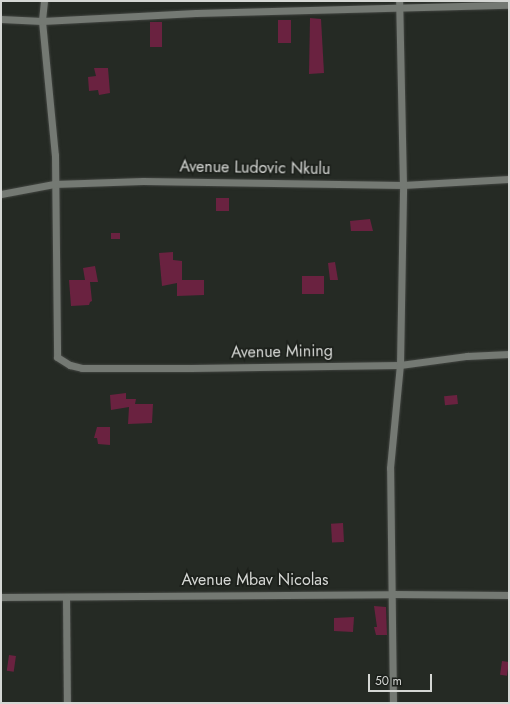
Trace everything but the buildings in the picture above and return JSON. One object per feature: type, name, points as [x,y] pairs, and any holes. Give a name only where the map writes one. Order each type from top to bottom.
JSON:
[{"type":"street","points":[[44,1],[42,21],[55,155],[54,184]]},
{"type":"street","points":[[393,703],[390,468],[400,365],[403,185],[399,4]]},
{"type":"street","points":[[1,19],[42,21],[399,4],[509,5]]},
{"type":"street","name":"Avenue Ludovic Nkulu","points":[[1,194],[54,184],[143,181],[237,181],[403,185],[509,179]]},
{"type":"street","name":"Avenue Mining","points":[[54,184],[57,357],[70,365],[82,368],[400,365],[467,356],[509,354]]},
{"type":"street","name":"Avenue Mbav Nicolas","points":[[1,596],[66,597],[392,594],[509,595]]},
{"type":"street","points":[[66,597],[67,703]]}]
